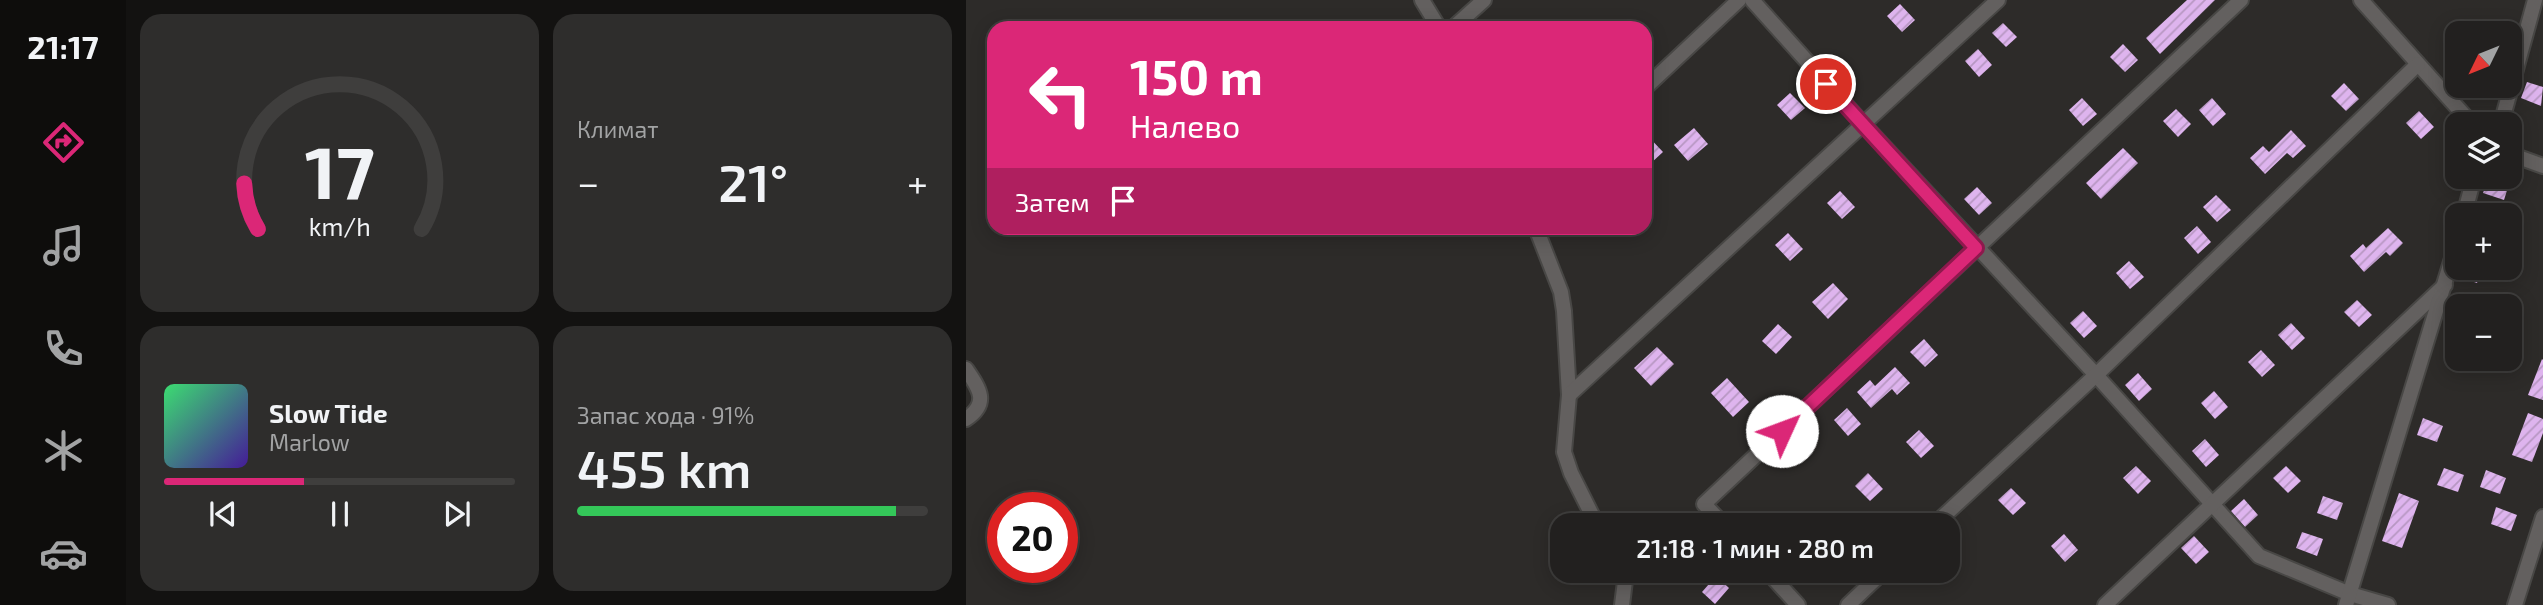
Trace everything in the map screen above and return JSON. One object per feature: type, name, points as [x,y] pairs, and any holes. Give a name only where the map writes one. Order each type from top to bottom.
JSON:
[{"type":"street","points":[[1422,0],[1435,21]]},
{"type":"street","points":[[1461,21],[1484,0]]},
{"type":"street","points":[[1652,81],[1739,0]]},
{"type":"street","points":[[1752,0],[2259,556],[2348,599],[2388,605]]},
{"type":"street","points":[[1569,394],[1998,0]]},
{"type":"street","points":[[1713,513],[1704,504],[2241,0]]},
{"type":"street","points":[[2361,0],[2461,112]]},
{"type":"street","points":[[2504,112],[2535,0]]},
{"type":"street","points":[[1947,513],[2096,375],[2418,64]]},
{"type":"street","points":[[2522,158],[2543,166]]},
{"type":"street","points":[[1539,235],[1561,292],[1569,394],[1564,452],[1591,513]]},
{"type":"street","points":[[2348,599],[2446,280]]},
{"type":"street","points":[[2105,605],[2445,285]]},
{"type":"street","points":[[966,369],[979,388],[981,398],[978,409],[966,419]]},
{"type":"street","points":[[2515,605],[2543,517]]},
{"type":"street","points":[[1622,605],[1625,583]]},
{"type":"street","points":[[1778,583],[1798,605]]},
{"type":"street","points":[[1848,605],[1871,583]]},
{"type":"building","points":[[2187,0],[2215,0],[2160,54],[2146,38]]},
{"type":"building","points":[[1900,4],[1915,20],[1902,32],[1887,16]]},
{"type":"building","points":[[2003,23],[2017,37],[2006,47],[1992,33]]},
{"type":"building","points":[[2123,44],[2138,60],[2125,72],[2110,57]]},
{"type":"building","points":[[1978,49],[1992,65],[1979,77],[1965,61]]},
{"type":"building","points":[[2527,82],[2543,87],[2541,106],[2521,98]]},
{"type":"building","points":[[2344,83],[2359,99],[2346,111],[2331,96]]},
{"type":"building","points":[[1790,93],[1805,108],[1791,120],[1777,105]]},
{"type":"building","points":[[2082,98],[2097,114],[2083,126],[2069,110]]},
{"type":"building","points":[[2212,98],[2226,114],[2213,126],[2199,110]]},
{"type":"building","points":[[2176,109],[2191,124],[2178,137],[2163,121]]},
{"type":"building","points":[[2419,111],[2434,127],[2421,139],[2406,123]]},
{"type":"building","points":[[1694,128],[1708,144],[1688,161],[1674,145]]},
{"type":"building","points":[[2291,130],[2306,146],[2293,158],[2287,153],[2265,174],[2250,158],[2263,146],[2269,152]]},
{"type":"building","points":[[1652,140],[1663,152],[1652,162]]},
{"type":"building","points":[[2123,148],[2138,163],[2101,199],[2086,183]]},
{"type":"building","points":[[1977,187],[1992,203],[1979,215],[1964,199]]},
{"type":"building","points":[[2484,189],[2507,189],[2504,200],[2483,193]]},
{"type":"building","points":[[1840,191],[1855,207],[1842,219],[1827,203]]},
{"type":"building","points":[[2216,195],[2231,210],[2217,222],[2203,207]]},
{"type":"building","points":[[2197,226],[2211,242],[2198,254],[2184,238]]},
{"type":"building","points":[[2388,228],[2403,243],[2390,256],[2386,252],[2364,272],[2350,256],[2363,244],[2366,248]]},
{"type":"building","points":[[1788,233],[1803,249],[1790,261],[1775,245]]},
{"type":"building","points":[[2129,261],[2144,277],[2130,289],[2116,273]]},
{"type":"building","points":[[1833,283],[1848,299],[1828,319],[1812,302]]},
{"type":"building","points":[[2357,300],[2372,315],[2359,327],[2344,312]]},
{"type":"building","points":[[2083,311],[2097,326],[2084,338],[2070,323]]},
{"type":"building","points":[[2291,323],[2305,338],[2292,350],[2278,335]]},
{"type":"building","points":[[1778,324],[1792,337],[1776,354],[1762,341]]},
{"type":"building","points":[[1924,339],[1938,355],[1925,367],[1910,352]]},
{"type":"building","points":[[1657,347],[1674,364],[1651,386],[1634,368]]},
{"type":"building","points":[[2261,350],[2275,365],[2262,377],[2248,362]]},
{"type":"building","points":[[2543,360],[2543,400],[2528,395]]},
{"type":"building","points":[[1895,367],[1910,383],[1897,395],[1892,389],[1871,408],[1857,392],[1870,380],[1875,386]]},
{"type":"building","points":[[2138,373],[2152,389],[2139,401],[2125,385]]},
{"type":"building","points":[[1727,378],[1749,402],[1733,417],[1711,393]]},
{"type":"building","points":[[2214,391],[2228,407],[2215,419],[2201,403]]},
{"type":"building","points":[[1847,408],[1861,424],[1848,436],[1834,420]]},
{"type":"building","points":[[2528,413],[2543,419],[2543,433],[2532,462],[2512,455]]},
{"type":"building","points":[[2423,418],[2443,426],[2437,442],[2417,435]]},
{"type":"building","points":[[1919,430],[1934,446],[1921,458],[1906,442]]},
{"type":"building","points":[[2205,439],[2219,455],[2206,467],[2192,451]]},
{"type":"building","points":[[2136,466],[2151,481],[2138,494],[2123,478]]},
{"type":"building","points":[[2286,466],[2301,481],[2288,493],[2273,478]]},
{"type":"building","points":[[2444,468],[2464,475],[2458,492],[2437,485]]},
{"type":"building","points":[[2486,470],[2506,478],[2500,494],[2480,487]]},
{"type":"building","points":[[1868,473],[1883,489],[1870,501],[1855,486]]},
{"type":"building","points":[[2011,488],[2026,503],[2013,515],[1998,500]]},
{"type":"building","points":[[2399,493],[2419,501],[2402,548],[2382,541]]},
{"type":"building","points":[[2323,496],[2343,503],[2337,520],[2317,513]]},
{"type":"building","points":[[2244,499],[2258,515],[2245,527],[2231,511]]},
{"type":"building","points":[[2496,507],[2517,515],[2511,531],[2491,524]]},
{"type":"building","points":[[2302,532],[2323,539],[2317,556],[2296,548]]},
{"type":"building","points":[[2064,534],[2078,550],[2065,562],[2051,546]]},
{"type":"building","points":[[2194,536],[2209,552],[2196,564],[2181,548]]},
{"type":"building","points":[[1710,583],[1724,583],[1729,588],[1715,604],[1702,592]]},
{"type":"route","points":[[1782,431],[1976,248],[1826,84]]}]
